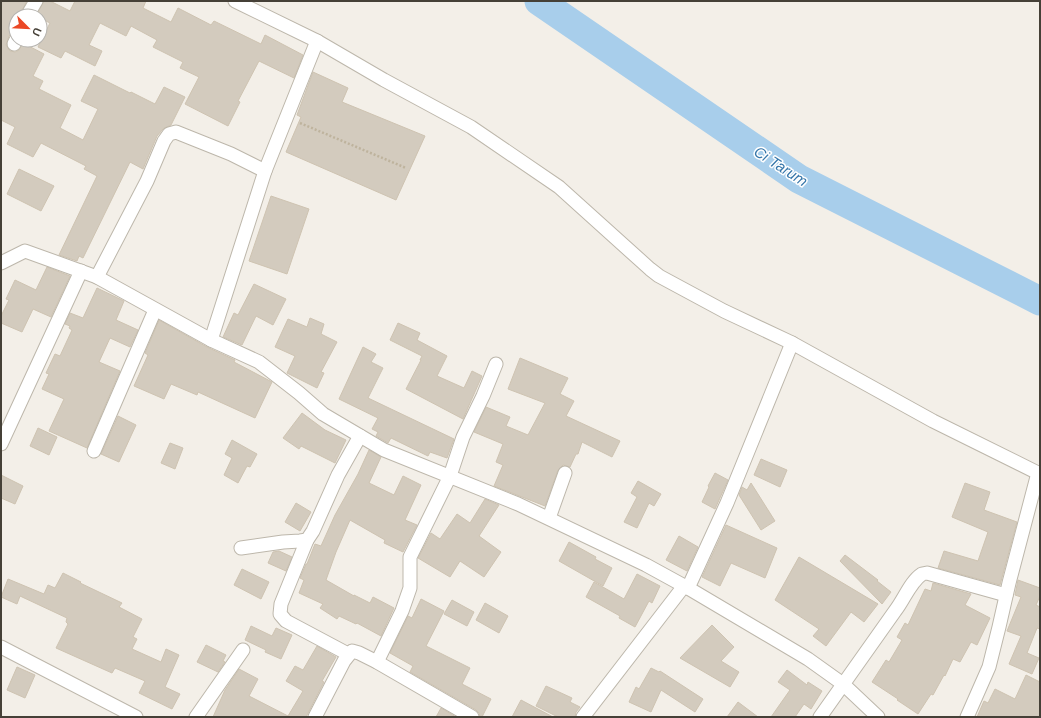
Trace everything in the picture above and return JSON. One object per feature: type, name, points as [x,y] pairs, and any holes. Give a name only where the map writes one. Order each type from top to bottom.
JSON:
[{"type":"street","points":[[235,1],[317,41],[384,80],[471,127],[559,187],[659,276],[724,311],[792,343],[933,421],[1039,474],[988,667],[967,717]]},
{"type":"street","points":[[211,340],[265,171],[317,41]]},
{"type":"street","points":[[97,277],[148,181],[164,141],[169,134],[176,132],[231,154],[265,171]]},
{"type":"street","points":[[1,263],[25,250],[97,277],[154,310],[211,340],[259,362],[323,414],[384,450],[549,518],[686,587],[808,659],[843,684],[878,717]]},
{"type":"street","points":[[1,444],[81,271]]},
{"type":"street","points":[[94,451],[154,310]]},
{"type":"street","points":[[582,717],[686,587],[727,503],[792,343]]},
{"type":"street","points":[[377,662],[402,611],[410,588],[410,557],[450,476],[463,437],[483,396],[496,364]]},
{"type":"street","points":[[348,654],[286,621],[280,614],[281,604],[307,540],[313,531],[338,475],[360,436]]},
{"type":"street","points":[[549,518],[566,473]]},
{"type":"street","points":[[241,548],[255,545],[307,540]]},
{"type":"street","points":[[820,717],[902,602],[914,582],[922,574],[927,573],[1006,595]]},
{"type":"street","points":[[1,647],[136,717]]},
{"type":"street","points":[[196,717],[243,650]]},
{"type":"street","points":[[315,717],[348,654],[352,651],[377,662],[472,717]]},
{"type":"path","points":[[286,118],[406,168]]},
{"type":"building","points":[[1,1],[27,1],[23,8],[8,8],[8,39],[6,45],[10,51],[15,52],[20,48],[33,48],[44,54],[33,76],[43,81],[39,89],[71,105],[60,128],[83,140],[98,109],[81,101],[94,75],[155,104],[164,87],[185,97],[171,125],[163,129],[157,136],[143,169],[130,162],[83,258],[79,256],[77,261],[59,255],[97,176],[84,169],[86,166],[41,143],[33,157],[7,144],[15,127],[1,120]]},
{"type":"building","points":[[44,1],[50,1],[70,11],[75,1],[146,1],[143,8],[171,22],[178,8],[211,25],[214,21],[261,44],[265,35],[303,55],[294,78],[259,61],[238,101],[240,102],[228,126],[185,104],[199,77],[180,68],[183,62],[153,47],[157,40],[131,26],[126,36],[100,23],[89,45],[102,51],[95,66],[65,51],[61,58],[40,48],[48,48],[48,27],[50,23],[48,22],[48,8],[40,8]]},
{"type":"building","points":[[313,72],[348,88],[342,102],[425,136],[396,200],[286,152],[301,117],[297,115]]},
{"type":"building","points":[[19,169],[54,186],[41,211],[7,194]]},
{"type":"building","points":[[271,196],[309,209],[287,274],[249,261]]},
{"type":"building","points":[[47,267],[70,276],[51,317],[33,309],[22,332],[1,323],[1,316],[9,300],[6,299],[15,280],[36,290]]},
{"type":"building","points":[[254,284],[286,299],[273,325],[256,316],[242,345],[223,337],[234,313],[238,315]]},
{"type":"building","points":[[97,288],[124,301],[116,320],[138,330],[130,347],[110,338],[99,362],[120,371],[87,448],[49,431],[64,399],[42,389],[49,374],[46,373],[55,354],[60,356],[72,330],[69,328],[70,326],[65,324],[70,313],[83,318]]},
{"type":"building","points":[[310,318],[324,324],[321,334],[337,342],[321,372],[324,373],[317,388],[287,373],[295,356],[275,347],[288,319],[307,327]]},
{"type":"building","points":[[159,320],[207,347],[235,360],[234,362],[272,382],[255,418],[198,392],[197,395],[171,384],[164,399],[134,386],[148,355],[145,353]]},
{"type":"building","points":[[398,323],[420,333],[417,340],[447,356],[437,376],[464,388],[472,371],[482,376],[463,419],[406,389],[422,356],[390,340]]},
{"type":"building","points":[[363,347],[376,354],[371,362],[383,368],[368,398],[454,439],[447,458],[430,452],[428,456],[391,438],[388,443],[376,436],[378,432],[372,429],[378,418],[339,399]]},
{"type":"building","points":[[520,358],[568,378],[560,394],[574,401],[566,416],[620,441],[612,457],[582,442],[578,454],[576,454],[570,467],[563,465],[558,470],[545,506],[494,486],[503,465],[496,462],[503,444],[474,432],[486,407],[510,417],[506,426],[528,435],[545,403],[508,389]]},
{"type":"building","points":[[302,413],[325,430],[346,440],[335,463],[301,446],[299,449],[283,438]]},
{"type":"building","points":[[118,416],[136,425],[119,462],[101,454]]},
{"type":"building","points":[[38,428],[57,437],[49,455],[30,446]]},
{"type":"building","points":[[232,440],[257,454],[250,467],[247,466],[238,483],[224,475],[232,458],[225,454]]},
{"type":"building","points":[[170,443],[183,448],[175,469],[161,463]]},
{"type":"building","points":[[369,450],[381,457],[369,483],[394,495],[403,476],[421,485],[405,520],[417,525],[403,552],[384,543],[385,540],[350,520],[326,580],[354,596],[370,603],[373,597],[394,608],[381,636],[357,623],[356,624],[339,616],[337,619],[320,608],[323,604],[299,593],[304,580],[300,578],[315,544],[321,546],[335,515],[358,474]]},
{"type":"building","points":[[761,459],[787,470],[780,487],[754,475]]},
{"type":"building","points":[[715,473],[728,480],[715,509],[702,502]]},
{"type":"building","points":[[1,475],[23,486],[15,504],[1,498]]},
{"type":"building","points":[[638,481],[661,494],[654,506],[649,503],[637,528],[624,522],[637,497],[631,493]]},
{"type":"building","points":[[751,483],[775,521],[761,530],[739,495],[742,487],[747,490]]},
{"type":"building","points":[[965,483],[990,492],[984,510],[1017,522],[1000,585],[938,568],[944,551],[978,561],[988,532],[952,517]]},
{"type":"building","points":[[485,499],[499,505],[479,536],[501,552],[484,577],[460,561],[450,577],[418,558],[431,533],[440,539],[457,514],[470,523]]},
{"type":"building","points":[[296,503],[311,512],[300,531],[285,522]]},
{"type":"building","points":[[726,525],[777,548],[765,578],[731,563],[720,586],[702,577]]},
{"type":"building","points":[[679,536],[698,547],[687,571],[666,560]]},
{"type":"building","points":[[569,542],[612,568],[603,586],[559,561]]},
{"type":"building","points":[[279,551],[292,557],[286,571],[268,563],[273,552]]},
{"type":"building","points":[[845,555],[878,580],[877,581],[891,592],[882,604],[840,561]]},
{"type":"building","points":[[799,557],[878,604],[864,622],[851,612],[826,646],[813,636],[819,629],[775,600]]},
{"type":"building","points":[[242,569],[269,582],[261,599],[234,585]]},
{"type":"building","points":[[63,573],[81,582],[80,583],[122,603],[119,607],[142,619],[133,637],[137,639],[132,649],[161,662],[166,649],[179,655],[165,687],[180,694],[172,709],[139,693],[145,681],[115,668],[112,673],[56,648],[68,624],[66,622],[67,618],[20,596],[17,604],[1,597],[8,579],[44,594],[48,585],[55,588]]},
{"type":"building","points":[[637,574],[660,586],[652,603],[649,601],[635,627],[619,618],[620,616],[586,597],[594,582],[624,599]]},
{"type":"building","points":[[1018,580],[1040,588],[1040,596],[1036,605],[1040,607],[1040,629],[1037,628],[1027,653],[1039,658],[1032,674],[1009,664],[1021,636],[1007,631],[1021,597],[1015,595]]},
{"type":"building","points":[[933,583],[971,594],[965,605],[990,618],[977,645],[971,642],[960,662],[953,659],[945,676],[944,675],[933,695],[931,694],[918,714],[872,682],[886,660],[889,662],[902,640],[897,637],[905,623],[908,625],[925,589],[931,591]]},
{"type":"building","points":[[421,599],[444,611],[426,646],[470,668],[462,684],[491,699],[482,717],[480,717],[476,710],[410,672],[413,666],[390,653],[408,616],[412,618]]},
{"type":"building","points":[[452,600],[474,612],[467,626],[444,614]]},
{"type":"building","points":[[485,603],[508,616],[499,633],[476,620]]},
{"type":"building","points":[[712,625],[734,647],[721,661],[739,672],[730,687],[680,658]]},
{"type":"building","points":[[251,626],[272,636],[276,628],[292,635],[281,659],[265,652],[266,650],[245,640]]},
{"type":"building","points":[[206,645],[226,655],[223,661],[225,662],[218,672],[197,662]]},
{"type":"building","points":[[317,646],[336,657],[322,681],[324,682],[306,717],[213,717],[225,690],[239,669],[258,679],[249,696],[288,716],[303,691],[286,681],[295,666],[303,670]]},
{"type":"building","points":[[17,667],[35,675],[25,698],[7,690]]},
{"type":"building","points":[[651,668],[659,672],[660,671],[703,699],[695,712],[661,690],[651,712],[629,702],[636,687],[639,689]]},
{"type":"building","points":[[787,670],[807,685],[808,682],[822,691],[811,709],[804,704],[795,717],[771,717],[790,690],[778,682]]},
{"type":"building","points":[[1026,675],[1040,682],[1040,717],[977,717],[984,701],[988,703],[995,689],[1015,699]]},
{"type":"building","points":[[546,686],[572,698],[570,702],[580,707],[576,712],[575,717],[558,717],[536,706]]},
{"type":"building","points":[[521,700],[553,717],[512,717]]},
{"type":"building","points":[[738,702],[758,717],[727,717]]},
{"type":"building","points":[[441,708],[456,717],[436,717]]},
{"type":"waterway","name":"Ci Tarum","points":[[539,1],[799,179],[1040,301]]}]
